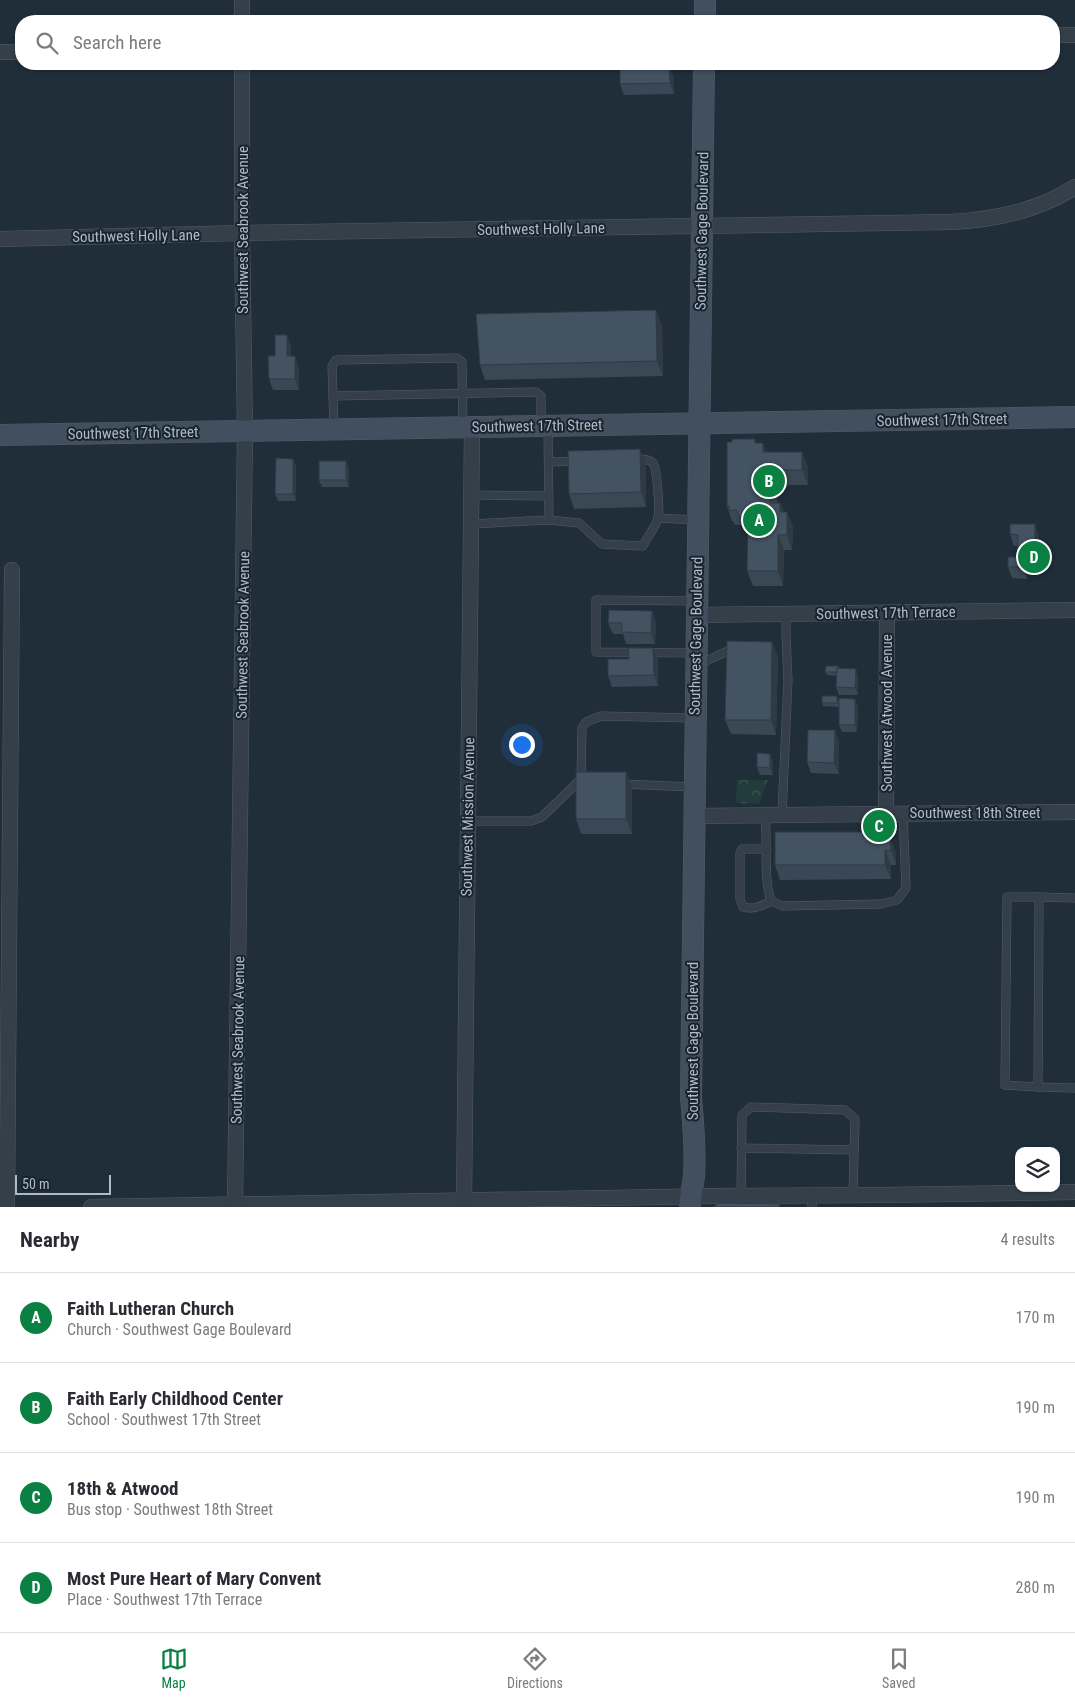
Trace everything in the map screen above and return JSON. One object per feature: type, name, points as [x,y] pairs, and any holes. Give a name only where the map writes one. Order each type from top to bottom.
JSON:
[{"type":"main road","points":[[705,0],[705,15]]},
{"type":"main road","name":"Southwest Gage Boulevard","points":[[690,1202],[694,1176],[694,1129],[691,1097],[704,70]]},
{"type":"main road","name":"Southwest 17th Street","points":[[0,435],[1075,417]]},
{"type":"street","points":[[242,0],[242,15]]},
{"type":"street","points":[[1060,35],[1075,35]]},
{"type":"street","points":[[0,52],[15,52]]},
{"type":"street","name":"Southwest Seabrook Avenue","points":[[235,1206],[245,431],[242,70]]},
{"type":"street","name":"Southwest Holly Lane","points":[[0,239],[242,233],[978,221],[1015,213],[1041,204],[1075,187]]},
{"type":"street","name":"Southwest Mission Avenue","points":[[464,1204],[471,524],[468,427]]},
{"type":"street","points":[[7,1207],[6,660],[12,570]]},
{"type":"street","name":"Southwest 17th Terrace","points":[[697,608],[786,614],[1075,610]]},
{"type":"street","name":"Southwest Atwood Avenue","points":[[886,813],[887,613]]},
{"type":"street","name":"Southwest 18th Street","points":[[695,816],[1075,812]]},
{"type":"street","points":[[91,1207],[690,1202],[741,1196],[812,1201],[848,1197],[882,1201],[1075,1192]]},
{"type":"lane","points":[[334,429],[332,366],[336,360],[448,358],[457,358],[462,362],[463,393],[468,427]]},
{"type":"lane","points":[[333,396],[539,393],[549,462],[550,520]]},
{"type":"lane","points":[[471,524],[550,520],[579,523],[602,544],[643,546],[658,518],[657,477],[654,464],[647,459],[622,459]]},
{"type":"lane","points":[[549,462],[585,460]]},
{"type":"lane","points":[[471,494],[549,496]]},
{"type":"lane","points":[[658,518],[698,520]]},
{"type":"lane","points":[[697,608],[596,600],[596,652],[696,660],[721,655],[735,648],[744,648]]},
{"type":"lane","points":[[782,814],[788,680],[782,649],[786,614]]},
{"type":"lane","points":[[468,821],[531,821],[542,817],[580,780],[582,728],[586,722],[601,716],[696,718]]},
{"type":"lane","points":[[580,780],[590,783]]},
{"type":"lane","points":[[617,784],[695,787]]},
{"type":"lane","points":[[765,815],[768,892],[771,901],[782,906],[880,904],[897,900],[906,888],[904,813]]},
{"type":"lane","points":[[767,848],[742,849],[740,853],[740,899],[743,907],[748,908],[760,907],[771,901]]},
{"type":"lane","points":[[1075,898],[1006,897],[1005,1085],[1075,1088]]},
{"type":"lane","points":[[1038,1087],[1039,897]]},
{"type":"lane","points":[[741,1196],[742,1115],[751,1107],[845,1110],[855,1119],[854,1150],[848,1197]]},
{"type":"lane","points":[[741,1148],[854,1150]]},
{"type":"green space","points":[[737,780],[768,780],[759,804],[736,803]]},
{"type":"building","points":[[620,70],[669,70],[670,83],[620,84]]},
{"type":"building","points":[[656,310],[657,361],[480,365],[476,314]]},
{"type":"building","points":[[275,335],[287,335],[287,356],[295,356],[295,379],[269,379],[268,356],[275,356]]},
{"type":"building","points":[[732,439],[755,439],[755,443],[763,443],[763,452],[802,452],[802,470],[773,470],[773,479],[768,479],[768,493],[773,491],[777,498],[770,501],[771,503],[780,503],[780,512],[787,512],[787,535],[778,535],[778,571],[747,571],[748,521],[745,517],[741,519],[736,510],[729,510],[729,506],[727,506],[727,442],[732,442]]},
{"type":"building","points":[[640,449],[641,492],[569,494],[568,451]]},
{"type":"building","points":[[276,458],[293,459],[293,494],[275,494]]},
{"type":"building","points":[[319,461],[346,461],[346,480],[319,480]]},
{"type":"building","points":[[1010,524],[1035,524],[1035,540],[1042,540],[1042,552],[1023,552],[1023,567],[1008,567],[1008,557],[1017,557],[1018,535],[1010,534]]},
{"type":"building","points":[[609,610],[652,611],[651,633],[622,632],[622,623],[608,623]]},
{"type":"building","points":[[727,641],[772,642],[771,720],[725,720]]},
{"type":"building","points":[[628,648],[653,648],[654,675],[608,676],[608,659],[629,659]]},
{"type":"building","points":[[826,666],[838,666],[837,672],[825,672]]},
{"type":"building","points":[[837,668],[856,669],[855,688],[836,687]]},
{"type":"building","points":[[822,696],[837,696],[837,703],[822,703]]},
{"type":"building","points":[[839,698],[855,699],[855,725],[839,725]]},
{"type":"building","points":[[808,730],[835,730],[834,763],[807,762]]},
{"type":"building","points":[[757,753],[770,754],[770,768],[757,767]]},
{"type":"building","points":[[576,772],[626,772],[626,819],[576,819]]},
{"type":"building","points":[[775,832],[885,832],[885,838],[890,838],[891,850],[885,850],[885,865],[775,865]]},
{"type":"building","points":[[718,1203],[780,1204],[779,1207],[714,1207]]},
{"type":"place","name":"Faith Early Childhood Center","points":[[769,481]]},
{"type":"place","name":"Faith Lutheran Church","points":[[759,520]]},
{"type":"place","name":"Most Pure Heart of Mary Convent","points":[[1034,557]]},
{"type":"place","name":"18th & Atwood","points":[[879,826]]}]
